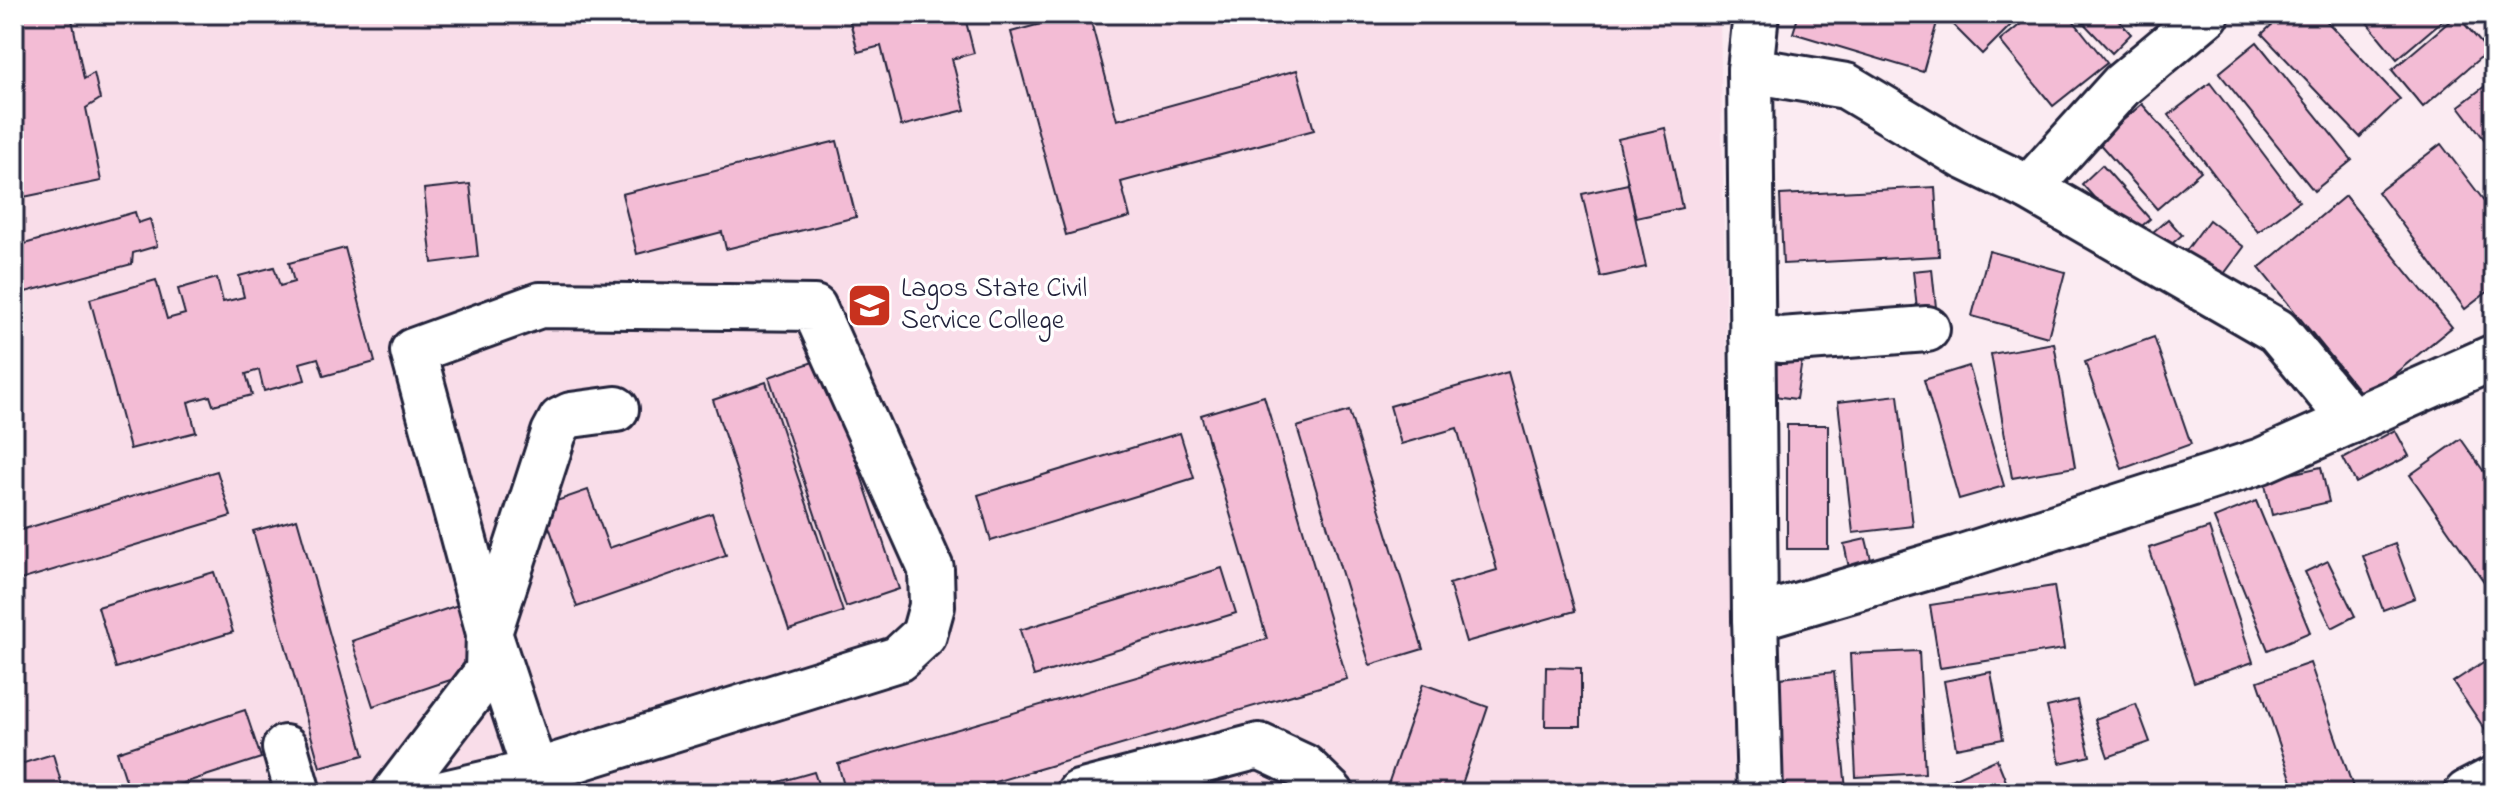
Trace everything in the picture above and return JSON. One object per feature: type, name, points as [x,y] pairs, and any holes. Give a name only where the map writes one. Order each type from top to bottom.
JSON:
[{"type":"street","points":[[1756,14],[1750,70],[1755,618],[1760,793]]},
{"type":"street","points":[[2029,188],[2122,85],[2207,14]]},
{"type":"street","points":[[1750,70],[1846,86],[1965,157],[2029,188],[2277,331],[2352,421]]},
{"type":"street","points":[[445,793],[534,782],[898,659],[924,635],[932,606],[931,569],[814,308],[540,305],[413,351],[489,633],[534,782]]},
{"type":"street","points":[[1752,336],[1781,340],[1927,329]]},
{"type":"street","points":[[1755,618],[1959,558],[2246,466],[2494,357]]},
{"type":"street","points":[[395,793],[488,671],[489,633],[554,433],[561,420],[571,415],[616,409]]},
{"type":"street","points":[[1079,793],[1259,746],[1304,767],[1331,793]]},
{"type":"street","points":[[285,748],[298,793]]},
{"type":"street","points":[[2467,793],[2494,779]]},
{"type":"shaded area","name":"Lagos State Civil Service College","points":[[14,14],[1720,14],[1734,793],[14,793]]},
{"type":"building","points":[[14,14],[71,14],[84,79],[94,73],[100,99],[86,108],[101,181],[14,199]]},
{"type":"building","points":[[848,14],[964,14],[974,53],[952,59],[965,110],[901,126],[881,46],[858,52]]},
{"type":"building","points":[[1077,14],[1089,14],[1117,120],[1297,70],[1314,130],[1121,182],[1130,217],[1066,235],[1011,32]]},
{"type":"building","points":[[1799,14],[1920,14],[1938,19],[1923,72],[1793,33]]},
{"type":"building","points":[[1942,14],[2022,14],[1982,54]]},
{"type":"building","points":[[2033,14],[2068,14],[2107,63],[2053,106],[2000,41]]},
{"type":"building","points":[[2075,14],[2113,14],[2131,34],[2112,53]]},
{"type":"building","points":[[2129,14],[2150,14],[2137,24]]},
{"type":"building","points":[[2283,14],[2320,14],[2400,99],[2360,137],[2262,34]]},
{"type":"building","points":[[2360,14],[2450,14],[2397,59]]},
{"type":"building","points":[[2457,15],[2488,51],[2423,107],[2392,70]]},
{"type":"building","points":[[2257,42],[2352,160],[2314,191],[2219,73]]},
{"type":"building","points":[[2494,79],[2494,152],[2459,106]]},
{"type":"building","points":[[2210,83],[2299,201],[2258,232],[2169,115]]},
{"type":"building","points":[[2142,104],[2201,171],[2157,209],[2098,142]]},
{"type":"building","points":[[1665,128],[1682,208],[1636,218],[1618,139]]},
{"type":"building","points":[[837,141],[856,217],[726,249],[722,232],[637,254],[622,194]]},
{"type":"building","points":[[2441,144],[2494,214],[2494,287],[2465,309],[2378,192]]},
{"type":"building","points":[[2102,165],[2150,219],[2129,237],[2082,184]]},
{"type":"building","points":[[470,184],[478,257],[432,263],[424,189]]},
{"type":"building","points":[[1628,184],[1646,267],[1601,277],[1582,194]]},
{"type":"building","points":[[1935,187],[1939,256],[1783,264],[1780,195]]},
{"type":"building","points":[[2345,196],[2452,327],[2365,398],[2259,268]]},
{"type":"building","points":[[135,212],[138,223],[150,219],[157,246],[133,253],[132,264],[14,295],[14,247]]},
{"type":"building","points":[[2168,219],[2182,235],[2167,248],[2153,232]]},
{"type":"building","points":[[2209,220],[2244,247],[2218,282],[2183,255]]},
{"type":"building","points":[[345,248],[375,362],[324,376],[318,358],[300,363],[305,380],[264,391],[259,370],[246,374],[252,395],[213,405],[210,396],[188,402],[196,432],[130,449],[90,299],[156,280],[167,319],[185,314],[178,289],[217,278],[223,302],[244,297],[239,276],[274,267],[280,286],[294,282],[289,263]]},
{"type":"building","points":[[1989,251],[2065,272],[2048,337],[1972,316]]},
{"type":"building","points":[[1932,269],[1937,317],[1918,319],[1913,271]]},
{"type":"building","points":[[2154,337],[2191,444],[2122,469],[2085,362]]},
{"type":"building","points":[[2054,343],[2075,467],[2012,478],[1991,354]]},
{"type":"building","points":[[1774,355],[1802,360],[1796,399],[1768,395]]},
{"type":"building","points":[[822,359],[899,589],[846,607],[769,377]]},
{"type":"building","points":[[1969,366],[2004,486],[1959,499],[1924,380]]},
{"type":"building","points":[[1508,372],[1575,611],[1466,642],[1449,584],[1497,570],[1457,428],[1401,444],[1390,406]]},
{"type":"building","points":[[766,382],[843,612],[789,630],[713,400]]},
{"type":"building","points":[[1898,395],[1913,526],[1853,533],[1838,402]]},
{"type":"building","points":[[1264,396],[1347,679],[957,793],[846,793],[838,764],[1267,639],[1201,415]]},
{"type":"building","points":[[1349,411],[1423,649],[1370,665],[1297,427]]},
{"type":"building","points":[[1787,425],[1828,425],[1828,549],[1787,549]]},
{"type":"building","points":[[2395,430],[2409,456],[2356,483],[2343,458]]},
{"type":"building","points":[[1180,433],[1194,478],[991,541],[978,495]]},
{"type":"building","points":[[2461,439],[2494,486],[2494,596],[2410,475]]},
{"type":"building","points":[[2321,467],[2329,502],[2272,515],[2264,480]]},
{"type":"building","points":[[217,471],[231,516],[14,582],[14,532]]},
{"type":"building","points":[[588,490],[609,548],[712,513],[726,555],[577,607],[542,506]]},
{"type":"building","points":[[2256,501],[2310,632],[2268,650],[2214,518]]},
{"type":"building","points":[[297,519],[364,755],[320,767],[253,531]]},
{"type":"building","points":[[2209,528],[2253,662],[2194,682],[2149,548]]},
{"type":"building","points":[[1866,539],[1874,572],[1851,577],[1844,544]]},
{"type":"building","points":[[2395,544],[2415,598],[2383,610],[2363,556]]},
{"type":"building","points":[[2328,561],[2355,616],[2332,628],[2305,572]]},
{"type":"building","points":[[1222,568],[1236,613],[1034,676],[1020,630]]},
{"type":"building","points":[[214,572],[233,632],[116,668],[98,607]]},
{"type":"building","points":[[2054,586],[2064,649],[1940,668],[1930,605]]},
{"type":"building","points":[[464,603],[486,668],[373,706],[352,641]]},
{"type":"building","points":[[1919,651],[1925,773],[1856,777],[1850,654]]},
{"type":"building","points":[[2494,655],[2494,743],[2453,682]]},
{"type":"building","points":[[2310,663],[2355,793],[2296,793],[2258,681]]},
{"type":"building","points":[[1546,667],[1581,668],[1581,726],[1545,726]]},
{"type":"building","points":[[1834,672],[1846,789],[1783,793],[1771,679]]},
{"type":"building","points":[[1991,672],[2003,739],[1956,748],[1944,681]]},
{"type":"building","points":[[1423,684],[1488,707],[1459,793],[1385,793]]},
{"type":"building","points":[[2077,700],[2090,756],[2060,763],[2047,707]]},
{"type":"building","points":[[2136,704],[2150,742],[2108,757],[2095,719]]},
{"type":"building","points":[[245,710],[261,758],[153,793],[130,793],[117,752]]},
{"type":"building","points":[[53,754],[64,793],[14,793],[14,766]]},
{"type":"building","points":[[1997,759],[2010,791],[2006,793],[1926,791]]},
{"type":"building","points":[[814,772],[821,793],[740,793]]},
{"type":"place","name":"Lagos State Civil Service College","points":[[870,305]]}]
